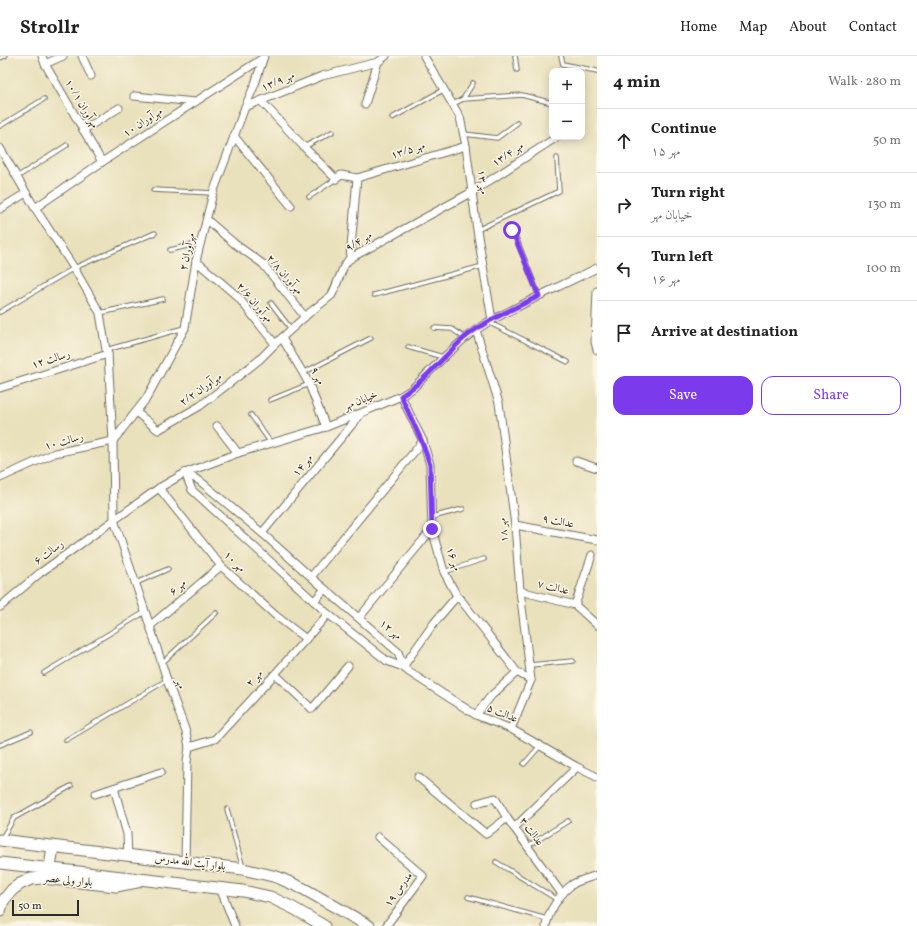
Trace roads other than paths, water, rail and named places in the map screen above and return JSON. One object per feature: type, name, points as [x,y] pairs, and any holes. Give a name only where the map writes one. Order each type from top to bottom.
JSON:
[{"type":"main road","name":"بلوار آیت الله مدرس","points":[[1,840],[243,869],[277,877],[297,886],[369,926]]},
{"type":"main road","points":[[50,868],[52,846]]},
{"type":"main road","name":"بلوار آیت الله مدرس","points":[[0,863],[243,891],[270,897],[324,926]]},
{"type":"main road","name":"بلوار ولی عصر","points":[[1,904],[12,890],[31,879],[43,878],[116,886],[152,880]]},
{"type":"street","name":"مهرآوران ۱۰/۱","points":[[42,56],[44,64],[102,162]]},
{"type":"street","points":[[44,64],[63,56]]},
{"type":"street","points":[[82,56],[91,76]]},
{"type":"street","name":"مهر ۱۳/۹","points":[[245,107],[322,76],[378,62],[386,56]]},
{"type":"street","name":"مهر ۱۳","points":[[424,56],[460,117],[466,146],[490,321]]},
{"type":"street","name":"مهرآوران ۱۰","points":[[35,208],[102,162],[264,57]]},
{"type":"street","name":"مهرآوران ۲","points":[[113,441],[146,399],[185,328],[196,261],[213,193],[264,57]]},
{"type":"street","points":[[365,104],[378,62]]},
{"type":"street","points":[[134,96],[195,102]]},
{"type":"street","points":[[261,101],[336,179]]},
{"type":"street","points":[[83,130],[119,108]]},
{"type":"street","points":[[234,136],[290,206]]},
{"type":"street","name":"مهر ۱۳/۴","points":[[472,192],[552,140]]},
{"type":"street","name":"مهر ۱۳/۵","points":[[336,179],[341,175],[357,178],[466,146]]},
{"type":"street","points":[[0,148],[35,208],[74,268],[100,314]]},
{"type":"street","points":[[350,259],[357,178]]},
{"type":"street","name":"مهر ۹/۴","points":[[275,344],[332,295],[344,266],[350,259],[472,192]]},
{"type":"street","points":[[0,209],[26,193]]},
{"type":"street","name":"مهرآوران ۲/۸","points":[[207,220],[235,244],[263,264],[305,317]]},
{"type":"street","name":"مهرآوران ۲/۶","points":[[196,261],[238,297],[275,344]]},
{"type":"street","name":"خیابان مهر","points":[[114,520],[159,488],[185,473],[238,453],[326,427],[361,414],[401,396],[412,389],[444,357],[476,330],[490,321],[597,268]]},
{"type":"street","points":[[597,291],[595,342],[597,350]]},
{"type":"street","name":"مهر","points":[[100,314],[107,352],[113,441],[114,520],[146,612],[167,680],[186,732],[189,747],[187,762],[185,862]]},
{"type":"street","name":"مهر ۱۸","points":[[476,330],[500,403],[515,525],[520,591],[530,665],[531,680],[511,729]]},
{"type":"street","name":"مهر ۹","points":[[282,338],[309,384],[326,427]]},
{"type":"street","name":"مهرآوران ۲/۲","points":[[136,412],[158,430],[200,406],[259,360],[275,344]]},
{"type":"street","name":"رسالت ۱۲","points":[[0,388],[107,352]]},
{"type":"street","name":"مهر ۱۶","points":[[401,396],[422,442],[430,465],[432,529],[444,572],[457,596],[517,672],[531,680]]},
{"type":"street","name":"مهر ۱۴","points":[[262,533],[361,414]]},
{"type":"street","points":[[217,426],[238,453]]},
{"type":"street","name":"رسالت ۱۰","points":[[0,478],[55,453],[113,441]]},
{"type":"street","points":[[311,577],[422,442]]},
{"type":"street","points":[[576,461],[597,468]]},
{"type":"street","points":[[185,473],[192,490],[328,614],[387,661],[403,666],[457,596]]},
{"type":"street","name":"مهر ۱۲","points":[[185,473],[200,481],[262,533],[398,652],[403,666]]},
{"type":"street","name":"مهر ۱۰","points":[[159,488],[221,566],[275,616],[306,639]]},
{"type":"street","name":"رسالت ۶","points":[[0,607],[40,573],[114,520]]},
{"type":"street","name":"عدالت ۹","points":[[515,525],[597,540]]},
{"type":"street","points":[[359,618],[432,529]]},
{"type":"street","points":[[575,605],[592,555]]},
{"type":"street","name":"مهر ۶","points":[[150,626],[221,566]]},
{"type":"street","points":[[314,601],[325,589]]},
{"type":"street","name":"عدالت ۷","points":[[520,591],[575,605],[597,625]]},
{"type":"street","name":"مهر ۲","points":[[189,747],[215,739],[328,614]]},
{"type":"street","points":[[275,674],[312,709],[348,666]]},
{"type":"street","name":"عدالت ۵","points":[[403,666],[409,672],[476,716],[511,729],[597,777]]},
{"type":"street","points":[[476,716],[492,696],[517,672]]},
{"type":"street","points":[[514,828],[577,767]]},
{"type":"street","points":[[95,794],[161,772]]},
{"type":"street","points":[[418,777],[486,834],[507,818]]},
{"type":"street","points":[[114,788],[127,834],[128,856]]},
{"type":"street","name":"عدالت ۳","points":[[477,803],[495,798],[507,818],[562,894]]},
{"type":"street","name":"مدرس ۱۹","points":[[378,837],[423,876],[386,926]]},
{"type":"street","points":[[547,922],[562,894],[573,885],[597,875]]},
{"type":"street","points":[[220,888],[235,926]]},
{"type":"lane","points":[[0,58],[5,56]]},
{"type":"lane","points":[[515,56],[517,70]]},
{"type":"lane","points":[[561,56],[563,64],[597,71]]},
{"type":"lane","points":[[453,104],[463,98],[473,83]]},
{"type":"lane","points":[[392,118],[444,90]]},
{"type":"lane","points":[[463,98],[522,95],[549,102]]},
{"type":"lane","points":[[0,126],[44,99]]},
{"type":"lane","points":[[464,134],[497,138],[517,124]]},
{"type":"lane","points":[[304,147],[332,132]]},
{"type":"lane","points":[[16,177],[66,145]]},
{"type":"lane","points":[[477,230],[559,191],[557,158]]},
{"type":"lane","points":[[309,197],[336,179]]},
{"type":"lane","points":[[153,190],[213,193]]},
{"type":"lane","points":[[512,230],[539,296]]},
{"type":"lane","points":[[0,312],[74,268],[155,233]]},
{"type":"lane","points":[[170,250],[201,243]]},
{"type":"lane","points":[[374,295],[483,266]]},
{"type":"lane","points":[[100,314],[164,299]]},
{"type":"lane","points":[[271,303],[291,330]]},
{"type":"lane","points":[[490,321],[568,362]]},
{"type":"lane","points":[[107,352],[185,328]]},
{"type":"lane","points":[[434,328],[452,329],[465,338]]},
{"type":"lane","points":[[303,373],[371,338]]},
{"type":"lane","points":[[408,347],[444,357]]},
{"type":"lane","points":[[270,400],[309,384]]},
{"type":"lane","points":[[251,415],[271,443]]},
{"type":"lane","points":[[431,517],[464,509]]},
{"type":"lane","points":[[444,572],[484,559]]},
{"type":"lane","points":[[136,583],[168,569]]},
{"type":"lane","points":[[44,674],[146,612]]},
{"type":"lane","points":[[162,663],[216,613]]},
{"type":"lane","points":[[530,665],[573,661]]},
{"type":"lane","points":[[66,740],[167,680]]},
{"type":"lane","points":[[0,744],[31,732]]},
{"type":"lane","points":[[524,764],[541,746]]},
{"type":"lane","points":[[1,840],[14,818],[71,786]]},
{"type":"lane","points":[[227,809],[243,869]]},
{"type":"lane","points":[[528,846],[568,821]]},
{"type":"lane","points":[[496,862],[558,900]]},
{"type":"lane","points":[[468,897],[547,922]]}]
